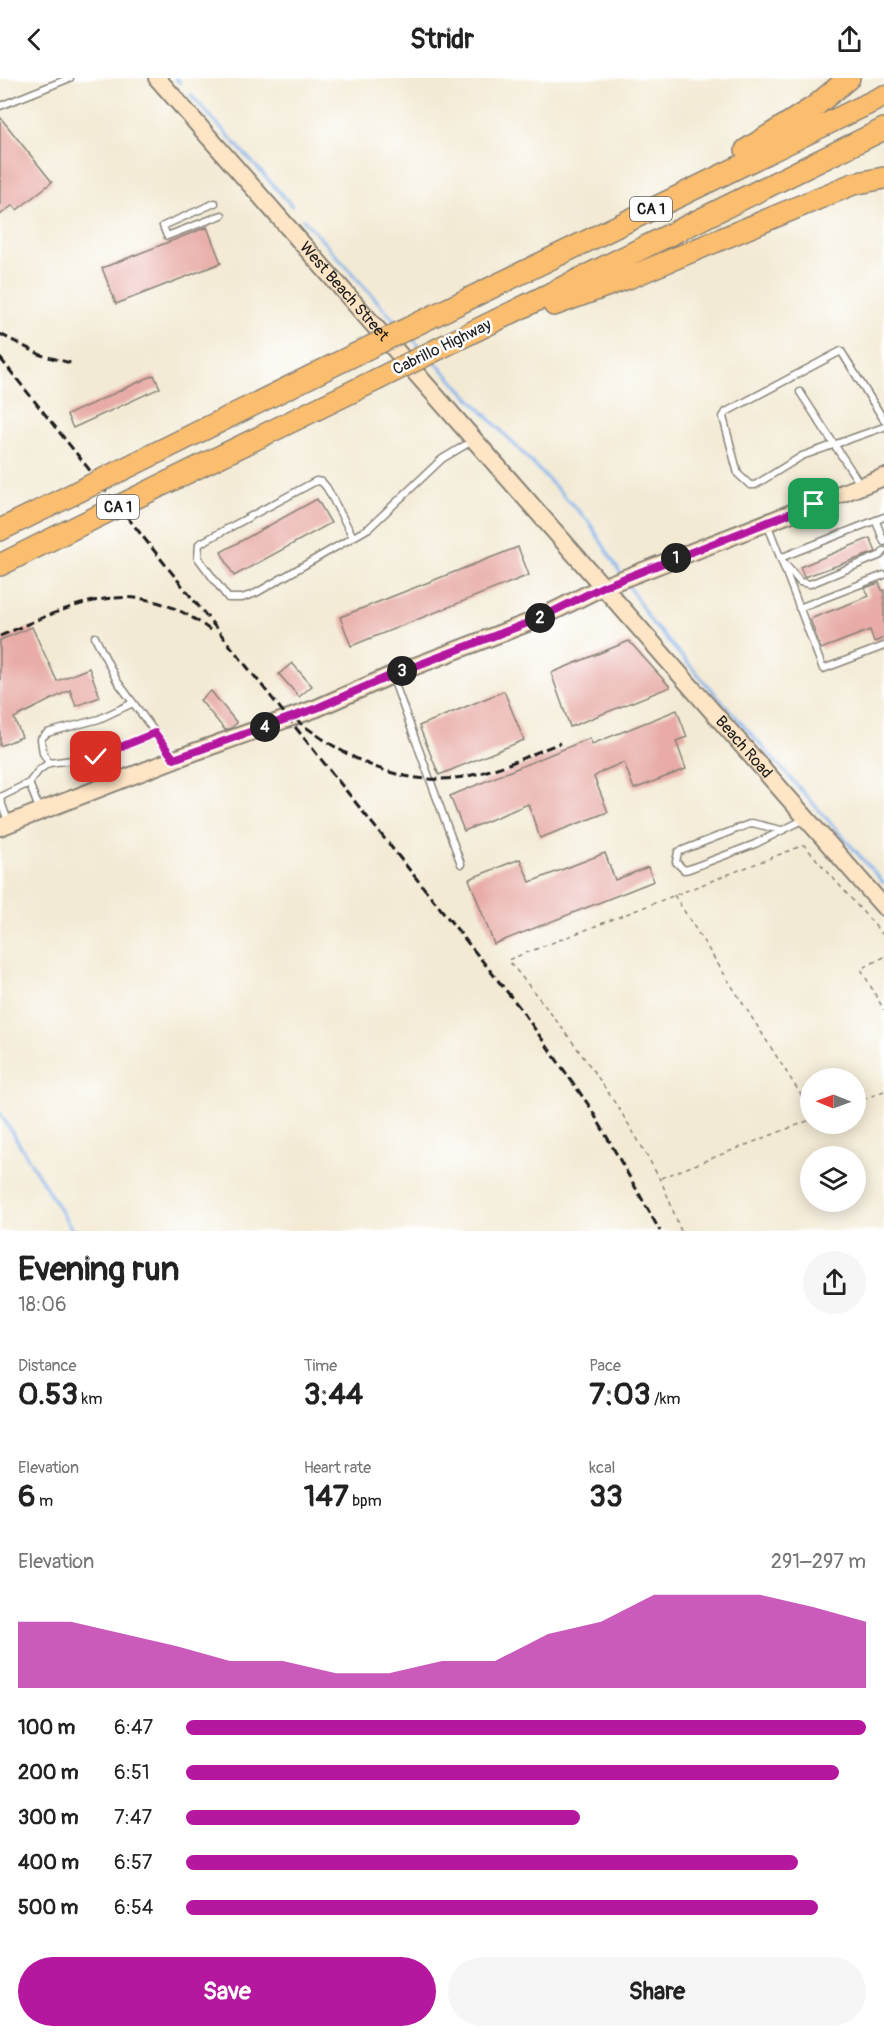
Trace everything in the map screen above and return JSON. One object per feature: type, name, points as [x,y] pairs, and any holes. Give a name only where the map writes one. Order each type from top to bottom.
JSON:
[{"type":"highway","points":[[658,206],[814,107],[849,78]]},
{"type":"highway","name":"Cabrillo Highway","points":[[0,530],[884,96]]},
{"type":"highway","name":"Cabrillo Highway","points":[[0,565],[884,129]]},
{"type":"highway","points":[[447,345],[628,278],[853,184],[884,178]]},
{"type":"main road","name":"West Beach Street","points":[[157,78],[475,439],[602,587]]},
{"type":"main road","points":[[4,825],[174,759],[300,714],[392,675],[538,619],[602,587],[884,477]]},
{"type":"main road","name":"Beach Road","points":[[602,587],[688,681],[884,907]]},
{"type":"lane","points":[[0,106],[70,78]]},
{"type":"lane","points":[[215,203],[163,226],[167,236],[222,215]]},
{"type":"lane","points":[[884,420],[841,351],[746,401],[723,417],[738,474],[750,485],[755,485],[802,456],[884,427]]},
{"type":"lane","points":[[800,392],[861,486]]},
{"type":"lane","points":[[353,537],[327,488],[322,482],[316,481],[199,544],[198,558],[228,598],[235,599],[256,593],[369,528],[442,459],[475,439]]},
{"type":"lane","points":[[780,558],[884,517]]},
{"type":"lane","points":[[876,521],[884,542]]},
{"type":"lane","points":[[766,522],[823,669],[884,646]]},
{"type":"lane","points":[[780,558],[800,582],[810,584],[881,555],[884,551]]},
{"type":"lane","points":[[799,608],[884,575]]},
{"type":"lane","points":[[95,637],[117,681],[174,759]]},
{"type":"lane","points":[[392,675],[461,864]]},
{"type":"lane","points":[[49,763],[43,753],[41,739],[47,732],[79,726],[133,704]]},
{"type":"lane","points":[[4,825],[0,798],[29,783],[39,770],[49,763],[96,757],[155,733]]},
{"type":"lane","points":[[29,783],[40,811]]},
{"type":"lane","points":[[781,830],[752,823],[678,852],[676,862],[684,870],[689,869],[755,844],[806,818]]},
{"type":"path","points":[[681,1231],[660,1179],[605,1088],[559,1022],[507,960],[804,845],[884,936]]},
{"type":"path","points":[[674,895],[800,1093]]},
{"type":"path","points":[[884,957],[861,969],[884,1010]]},
{"type":"path","points":[[866,1098],[884,1091]]},
{"type":"path","points":[[660,1179],[800,1124]]},
{"type":"building","points":[[0,117],[52,182],[17,210],[13,205],[0,215]]},
{"type":"building","points":[[207,227],[221,263],[116,304],[102,268]]},
{"type":"building","points":[[154,375],[160,388],[73,428],[67,415]]},
{"type":"building","points":[[317,499],[331,523],[234,576],[221,552]]},
{"type":"building","points":[[870,538],[876,552],[804,577],[800,567]]},
{"type":"building","points":[[518,547],[529,575],[351,646],[340,617]]},
{"type":"building","points":[[879,583],[884,590],[884,638],[874,642],[870,630],[821,649],[810,619],[869,596],[865,588]]},
{"type":"building","points":[[32,627],[57,681],[89,668],[100,697],[76,706],[70,690],[14,718],[22,737],[0,746],[0,640]]},
{"type":"building","points":[[629,641],[670,687],[570,727],[551,673]]},
{"type":"building","points":[[292,663],[312,686],[299,697],[279,674]]},
{"type":"building","points":[[211,691],[237,723],[231,728],[225,730],[200,700]]},
{"type":"building","points":[[504,691],[524,740],[439,775],[419,726]]},
{"type":"building","points":[[677,710],[687,737],[676,741],[686,769],[634,789],[624,762],[603,771],[594,777],[608,812],[540,838],[528,804],[464,831],[450,796],[590,738],[592,744]]},
{"type":"building","points":[[605,853],[615,880],[648,867],[654,881],[494,944],[469,879],[520,859],[530,882]]},
{"type":"waterway","points":[[176,78],[180,83]]},
{"type":"waterway","points":[[191,95],[292,206]]},
{"type":"waterway","points":[[303,219],[398,324]]},
{"type":"waterway","points":[[409,335],[421,348]]},
{"type":"waterway","points":[[434,361],[589,522],[621,574]]},
{"type":"waterway","points":[[626,582],[652,623],[884,883]]},
{"type":"waterway","points":[[0,1113],[73,1231]]},
{"type":"railway","points":[[0,334],[41,355],[74,364]]},
{"type":"railway","points":[[0,358],[520,1008],[590,1107],[660,1231]]},
{"type":"railway","points":[[0,636],[80,604],[105,599],[131,598],[156,602],[183,612],[210,630]]},
{"type":"railway","points":[[295,719],[361,761],[409,777],[434,779],[460,777],[487,771],[560,743]]},
{"type":"route","points":[[96,757],[155,733],[174,759],[280,722],[392,675],[538,619],[602,587],[814,504]]}]
